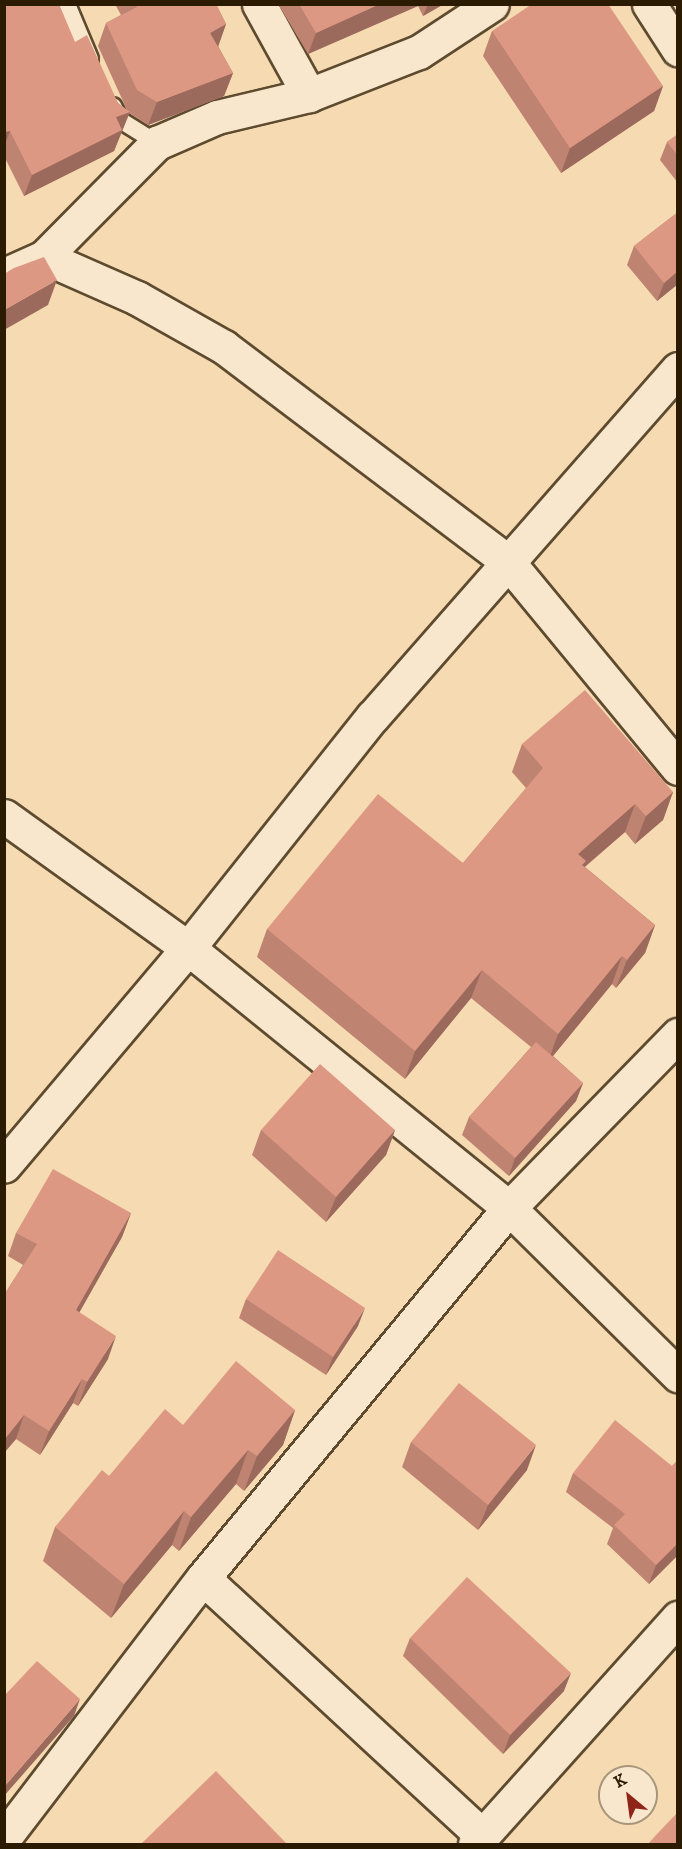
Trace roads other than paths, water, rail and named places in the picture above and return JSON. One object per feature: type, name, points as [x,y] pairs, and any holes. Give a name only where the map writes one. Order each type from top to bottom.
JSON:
[{"type":"street","points":[[259,4],[309,95]]},
{"type":"street","points":[[4,275],[44,257],[157,143],[217,117],[309,95],[419,52],[492,4]]},
{"type":"street","points":[[649,4],[678,49]]},
{"type":"street","points":[[44,257],[137,298],[225,347],[508,562],[678,768]]},
{"type":"street","points":[[4,1166],[188,948],[372,717],[678,369]]},
{"type":"street","points":[[4,816],[188,948],[509,1208],[678,1375]]},
{"type":"street","points":[[4,1838],[203,1578],[509,1208],[678,1035]]},
{"type":"street","points":[[203,1578],[479,1840],[678,1618]]},
{"type":"lane","points":[[67,4],[120,120],[157,143]]}]
